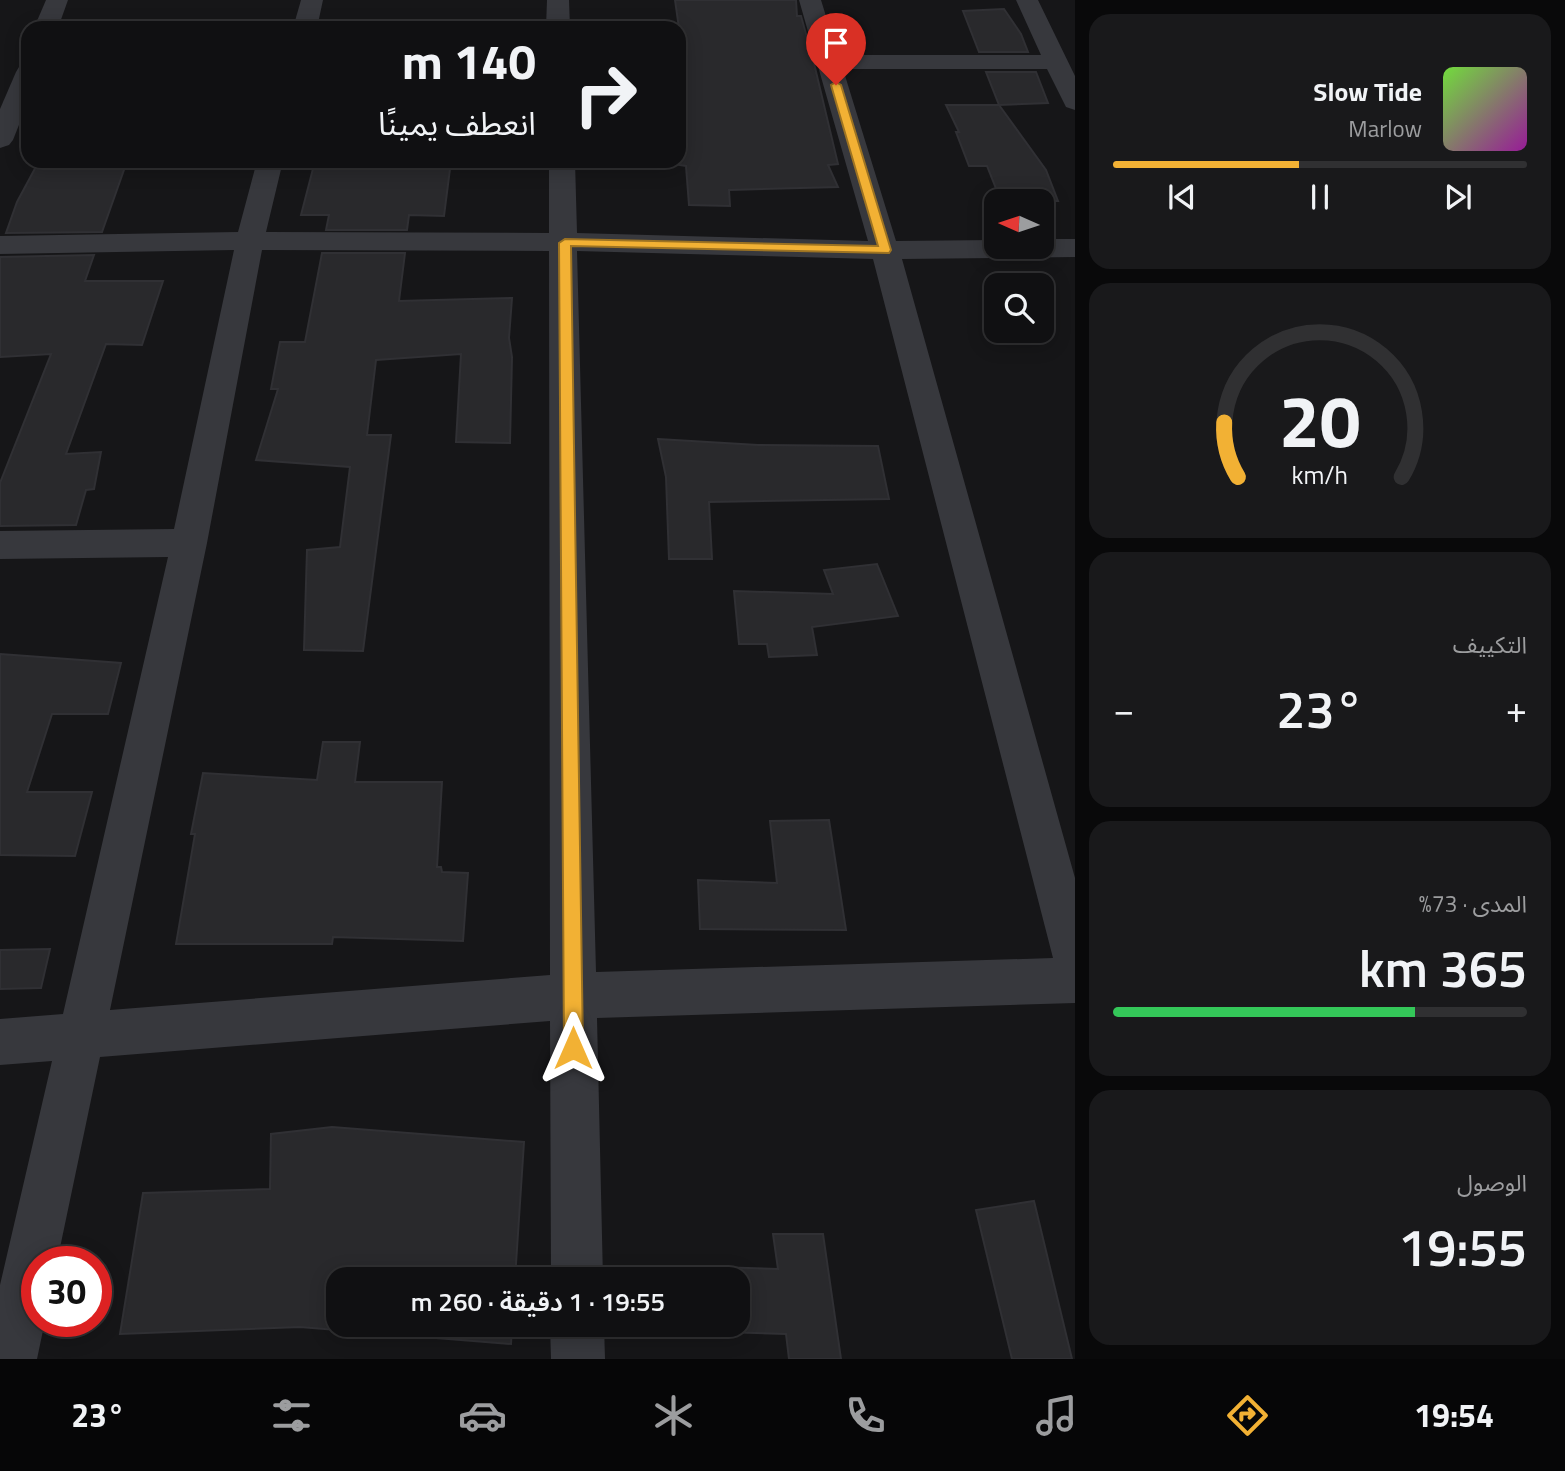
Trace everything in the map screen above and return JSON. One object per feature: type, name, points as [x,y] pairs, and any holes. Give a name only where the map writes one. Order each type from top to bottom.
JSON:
[{"type":"street","points":[[49,21],[57,0]]},
{"type":"street","points":[[307,21],[312,0]]},
{"type":"street","points":[[558,0],[558,21]]},
{"type":"street","points":[[810,0],[885,250],[1075,957]]},
{"type":"street","points":[[1027,0],[1075,102]]},
{"type":"street","points":[[829,62],[1058,62]]},
{"type":"street","points":[[0,140],[21,89]]},
{"type":"street","points":[[10,1359],[83,1034],[189,543],[250,241],[268,168]]},
{"type":"street","points":[[562,168],[576,1267]]},
{"type":"street","points":[[0,245],[250,241],[565,243],[885,250],[1075,248]]},
{"type":"street","points":[[0,545],[189,543]]},
{"type":"street","points":[[0,1042],[573,996],[1075,980]]},
{"type":"street","points":[[577,1337],[578,1359]]},
{"type":"building","points":[[675,0],[796,0],[797,16],[801,16],[813,59],[838,164],[828,165],[838,187],[729,190],[730,206],[689,205],[686,166],[686,21],[678,21]]},
{"type":"building","points":[[1004,9],[1021,34],[1028,52],[979,52],[963,11]]},
{"type":"building","points":[[986,72],[1036,72],[1048,103],[999,105]]},
{"type":"building","points":[[946,105],[999,105],[1046,170],[1053,189],[996,189],[987,166],[969,166],[956,132],[959,132]]},
{"type":"building","points":[[35,168],[125,168],[102,232],[6,233],[17,202]]},
{"type":"building","points":[[313,168],[450,168],[444,216],[409,215],[407,230],[326,230],[329,215],[301,215]]},
{"type":"building","points":[[322,253],[405,253],[399,301],[512,298],[509,338],[512,357],[510,443],[456,442],[461,354],[376,360],[367,435],[391,435],[363,651],[304,650],[307,550],[340,547],[350,467],[256,460],[278,389],[271,389],[280,342],[305,342]]},
{"type":"building","points":[[94,255],[85,281],[163,281],[142,345],[106,344],[66,454],[101,452],[94,489],[86,490],[76,525],[0,526],[0,483],[51,354],[0,357],[0,257]]},
{"type":"building","points":[[658,439],[758,445],[878,446],[889,499],[709,502],[712,559],[669,559],[666,477]]},
{"type":"building","points":[[877,564],[898,616],[812,627],[817,655],[769,657],[767,644],[739,644],[734,591],[833,594],[824,570]]},
{"type":"building","points":[[0,654],[121,663],[108,714],[52,714],[27,792],[92,792],[75,856],[0,855]]},
{"type":"building","points":[[323,742],[360,742],[355,782],[442,782],[437,867],[441,867],[442,872],[468,873],[463,941],[333,937],[332,944],[176,944],[195,834],[191,834],[203,773],[317,780]]},
{"type":"building","points":[[829,820],[846,930],[700,929],[698,880],[777,883],[770,821]]},
{"type":"building","points":[[50,949],[41,988],[0,989],[0,950]]},
{"type":"building","points":[[332,1127],[524,1142],[516,1267],[326,1267],[326,1329],[300,1327],[120,1334],[143,1193],[270,1189],[271,1134]]},
{"type":"building","points":[[1034,1201],[1072,1359],[1012,1359],[976,1210]]},
{"type":"building","points":[[773,1234],[823,1234],[841,1359],[789,1359],[786,1334],[750,1333],[750,1268],[778,1269]]},
{"type":"building","points":[[424,1337],[511,1337],[511,1344]]},
{"type":"route","points":[[573,1048],[565,243],[885,250],[836,85]]}]
